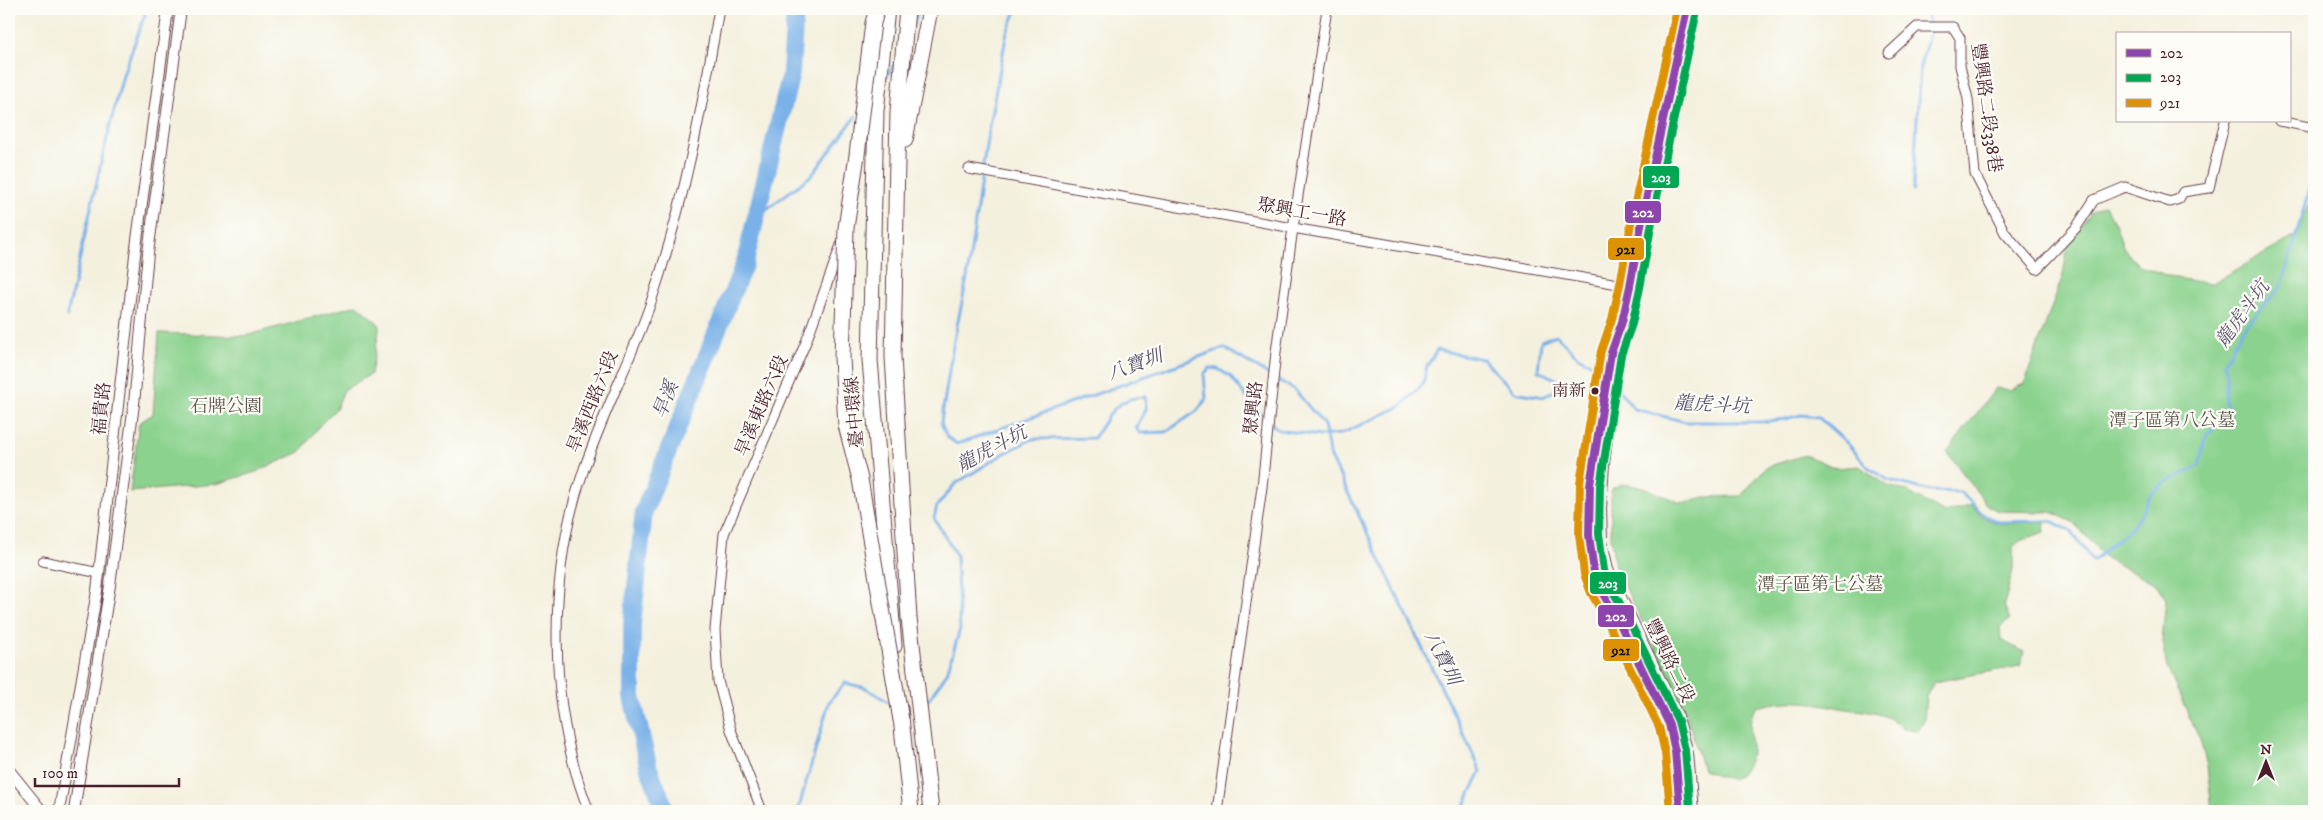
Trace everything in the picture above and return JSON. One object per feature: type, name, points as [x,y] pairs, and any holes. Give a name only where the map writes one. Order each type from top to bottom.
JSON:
[{"type":"highway","name":"臺中環線","points":[[887,9],[876,111],[870,360],[901,720],[911,811]]},
{"type":"highway","points":[[907,9],[898,112],[893,357],[909,618],[931,811]]},
{"type":"highway","points":[[896,186],[930,9]]},
{"type":"highway","points":[[875,12],[846,228],[842,358],[846,425],[860,479],[901,720]]},
{"type":"street","name":"福貴路","points":[[59,811],[99,573],[135,255],[168,9]]},
{"type":"street","name":"福貴路","points":[[74,811],[110,585],[133,413],[148,253],[181,9]]},
{"type":"street","name":"旱溪西路六段","points":[[589,811],[573,763],[559,675],[556,617],[559,574],[571,512],[583,471],[649,308],[682,198],[703,102],[719,9]]},
{"type":"street","name":"聚興路","points":[[1217,811],[1262,487],[1276,352],[1293,228],[1327,9]]},
{"type":"street","name":"豐興路二段","points":[[1680,811],[1675,751],[1669,724],[1616,616],[1600,589],[1594,572],[1589,535],[1590,485],[1644,209],[1688,9]]},
{"type":"street","name":"旱溪東路六段","points":[[762,811],[731,730],[718,682],[715,630],[724,534],[806,342],[841,246],[855,184],[872,78],[875,12]]},
{"type":"street","name":"豐興路二段338巷","points":[[1889,53],[1917,27],[1953,27],[1960,38],[1960,66],[1968,99],[1975,174],[2005,233],[2037,269],[2076,228],[2094,200],[2125,187],[2170,202],[2179,199],[2183,192],[2209,188],[2225,122]]},
{"type":"street","points":[[2284,122],[2314,128]]},
{"type":"street","name":"聚興工一路","points":[[968,169],[1293,228],[1630,286]]},
{"type":"street","name":"豐興路二段","points":[[1611,381],[1601,508],[1604,551],[1608,570],[1614,584],[1678,717],[1688,753],[1693,811]]},
{"type":"street","points":[[43,561],[99,573]]},
{"type":"street","points":[[9,770],[42,811]]},
{"type":"green space","name":"潭子區第八公墓","points":[[2314,194],[2314,811],[2212,811],[2207,766],[2200,740],[2167,668],[2162,641],[2166,599],[2156,584],[2106,558],[2073,522],[2051,512],[1998,511],[1987,505],[1947,452],[1996,388],[2010,390],[2024,384],[2063,275],[2069,239],[2092,211],[2105,205],[2115,223],[2124,249],[2139,266],[2176,278],[2211,284],[2294,237]]},
{"type":"green space","name":"石牌公園","points":[[357,305],[380,325],[371,374],[344,390],[336,409],[320,425],[300,452],[256,472],[216,484],[130,492],[139,423],[153,414],[159,333],[245,336]]},
{"type":"green space","name":"潭子區第七公墓","points":[[1805,455],[1836,468],[1859,466],[1888,486],[1906,491],[1945,513],[1972,505],[1982,517],[1997,523],[2045,522],[2044,532],[2020,541],[2013,547],[2013,570],[2004,605],[2010,620],[2000,627],[2001,640],[2024,652],[2020,666],[1934,682],[1926,697],[1924,721],[1918,730],[1903,729],[1890,718],[1882,715],[1814,703],[1783,702],[1756,707],[1750,725],[1751,754],[1748,763],[1732,779],[1717,776],[1703,770],[1684,707],[1615,566],[1611,540],[1611,489],[1622,484],[1643,487],[1681,503],[1705,497],[1741,496],[1766,467]]},
{"type":"waterway","points":[[67,316],[102,158],[123,75],[147,9]]},
{"type":"waterway","name":"旱溪","points":[[666,811],[649,769],[632,697],[632,625],[644,511],[745,262],[791,73],[795,9]]},
{"type":"waterway","points":[[912,26],[920,9]]},
{"type":"waterway","name":"八寶圳","points":[[1017,9],[1007,32],[988,131],[967,278],[953,345],[941,423],[947,437],[957,444],[1224,348],[1295,390],[1324,425],[1329,453],[1481,771],[1462,811]]},
{"type":"waterway","points":[[1913,190],[1920,67],[1930,31],[1927,9]]},
{"type":"waterway","points":[[886,77],[896,62]]},
{"type":"waterway","points":[[756,217],[812,175],[856,116]]},
{"type":"waterway","name":"龍虎斗坑","points":[[1616,387],[1634,409],[1686,422],[1761,422],[1801,415],[1818,417],[1846,442],[1868,467],[1888,480],[1930,491],[1960,492],[1985,516],[1999,522],[2051,521],[2071,531],[2093,561],[2132,527],[2141,515],[2150,495],[2166,482],[2200,466],[2207,433],[2220,424],[2229,412],[2225,398],[2226,369],[2224,363],[2245,326],[2281,287],[2314,174]]},
{"type":"waterway","name":"龍虎斗坑","points":[[924,706],[947,673],[960,629],[956,555],[934,518],[937,506],[955,484],[1005,453],[1032,439],[1094,438],[1109,415],[1120,404],[1127,400],[1145,397],[1146,409],[1136,428],[1140,433],[1166,432],[1197,411],[1206,399],[1204,374],[1210,368],[1218,369],[1231,377],[1257,411],[1279,430],[1320,436],[1341,434],[1401,406],[1423,384],[1427,366],[1437,350],[1483,359],[1515,392],[1543,397],[1560,388],[1556,379],[1538,371],[1541,341],[1556,335],[1578,357],[1601,368],[1604,372]]},
{"type":"waterway","name":"龍虎斗坑","points":[[798,811],[829,702],[845,683],[866,688],[893,705]]},
{"type":"transit line","name":"921","points":[[1670,811],[1665,753],[1659,727],[1607,621],[1591,593],[1584,574],[1579,535],[1580,483],[1601,351],[1612,319],[1620,284],[1634,207],[1677,9]]},
{"type":"transit line","name":"202","points":[[1680,811],[1675,751],[1669,724],[1616,616],[1600,589],[1594,572],[1589,535],[1590,485],[1611,353],[1622,322],[1630,286],[1644,209],[1687,9]]},
{"type":"transit line","name":"203","points":[[1690,810],[1685,750],[1678,721],[1625,612],[1609,585],[1604,570],[1599,534],[1600,486],[1621,355],[1632,324],[1640,288],[1654,211],[1697,11]]},
{"type":"place","name":"南新","points":[[1595,391]]}]
